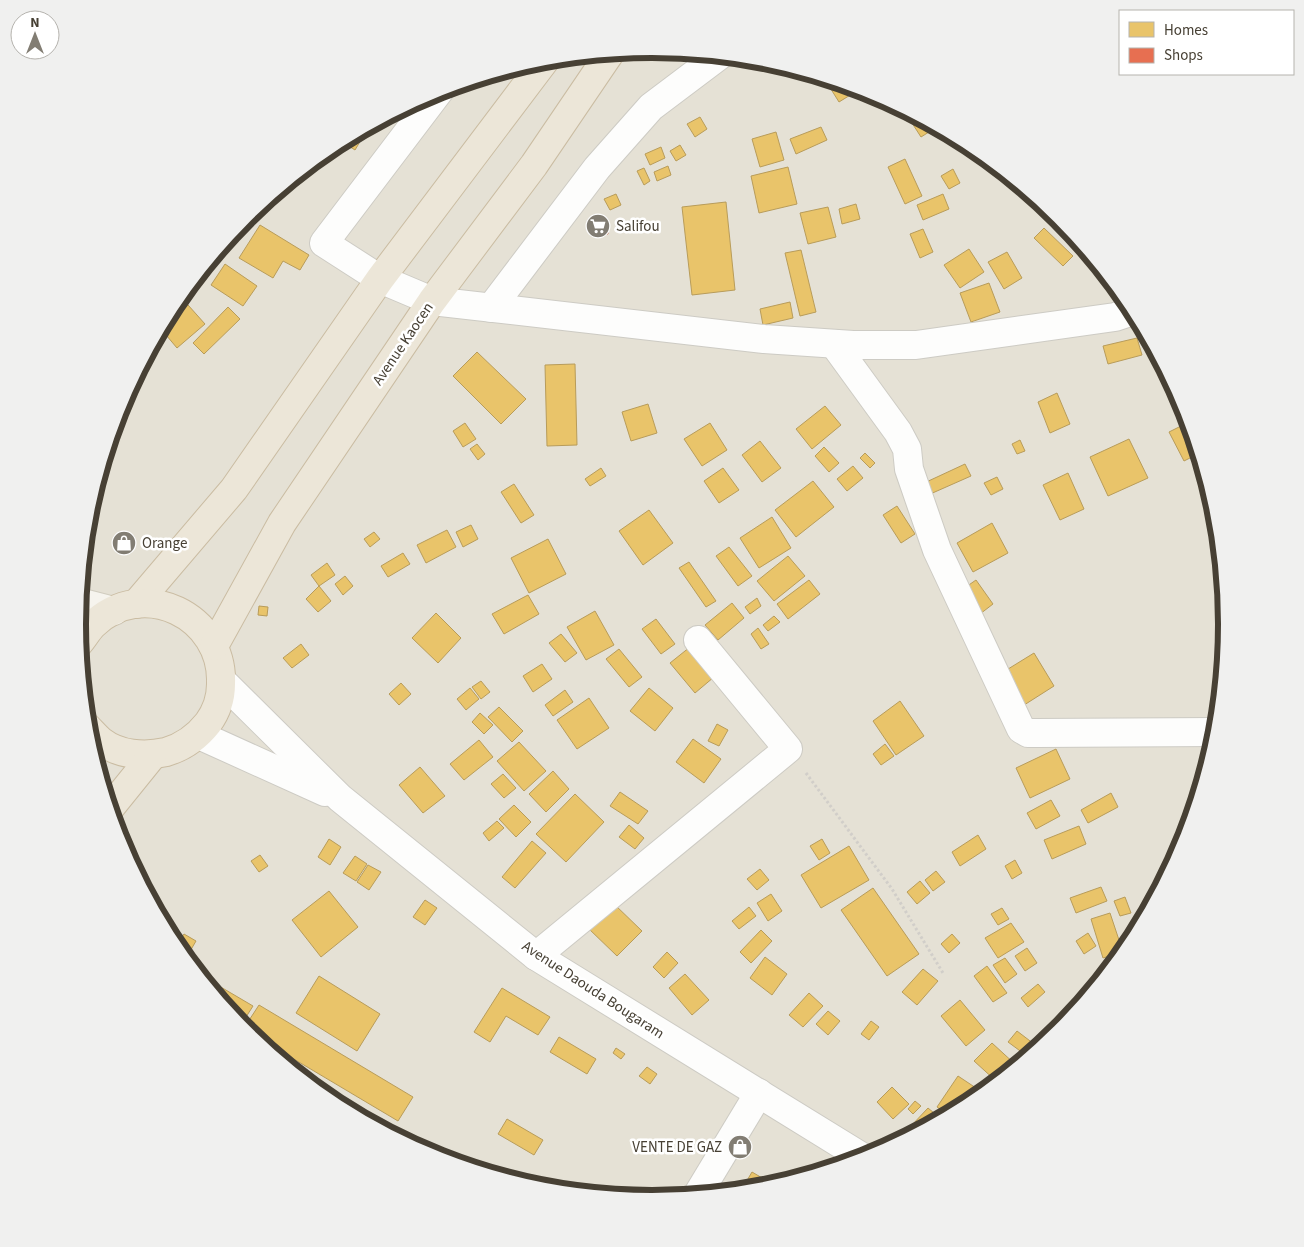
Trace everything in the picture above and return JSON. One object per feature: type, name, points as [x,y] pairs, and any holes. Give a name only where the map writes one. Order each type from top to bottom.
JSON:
[{"type":"highway","name":"Avenue Kaocen","points":[[214,646],[282,523],[432,301],[534,165],[605,60]]},
{"type":"highway","points":[[86,633],[93,624],[125,607],[234,489],[380,279],[539,69]]},
{"type":"highway","points":[[98,738],[125,753],[152,756],[177,749],[199,734],[213,716],[221,693],[222,670],[214,646],[201,626],[182,612],[160,604],[125,607]]},
{"type":"highway","points":[[115,802],[152,756]]},
{"type":"street","points":[[491,308],[597,168],[651,107],[712,61]]},
{"type":"street","points":[[430,103],[324,244],[380,279],[432,301],[764,339],[834,344],[916,346],[1115,317],[1126,314]]},
{"type":"street","points":[[834,344],[898,432],[907,449],[909,470],[937,550],[1021,729],[1028,733],[1036,734],[1207,732]]},
{"type":"street","points":[[87,603],[125,607]]},
{"type":"street","points":[[536,956],[788,749],[698,640]]},
{"type":"street","name":"Avenue Daouda Bougaram","points":[[222,680],[340,798],[536,956],[853,1152]]},
{"type":"street","name":"Avenue Daouda Bougaram","points":[[199,734],[340,798]]},
{"type":"street","points":[[702,1187],[759,1093]]},
{"type":"path","points":[[788,749],[892,889],[943,973]]},
{"type":"shaded area","points":[[652,58],[689,59],[726,62],[798,77],[869,101],[902,116],[935,133],[997,174],[1052,223],[1078,250],[1123,309],[1142,341],[1160,373],[1188,442],[1199,477],[1213,550],[1217,586],[1217,661],[1207,734],[1199,770],[1175,840],[1160,874],[1123,938],[1101,968],[1078,997],[1025,1049],[997,1073],[935,1114],[869,1146],[834,1159],[762,1179],[726,1185],[652,1190],[615,1188],[578,1185],[506,1170],[435,1146],[402,1131],[369,1114],[307,1073],[252,1024],[226,997],[181,938],[162,906],[144,874],[116,805],[105,770],[91,697],[87,661],[87,586],[97,513],[105,477],[129,407],[144,373],[181,309],[203,279],[226,250],[279,198],[307,174],[369,133],[435,101],[470,88],[542,68],[578,62]]},
{"type":"building: Homes","points":[[829,87],[851,94],[839,102]]},
{"type":"building: Homes","points":[[700,117],[707,129],[695,137],[687,124]]},
{"type":"building: Homes","points":[[910,120],[931,131],[921,137]]},
{"type":"building: Homes","points":[[821,127],[827,140],[796,154],[790,139]]},
{"type":"building: Homes","points":[[776,132],[784,160],[760,167],[752,139]]},
{"type":"building: Homes","points":[[363,137],[355,150],[349,146]]},
{"type":"building: Homes","points":[[680,145],[686,155],[676,161],[670,151]]},
{"type":"building: Homes","points":[[661,147],[665,158],[650,165],[645,154]]},
{"type":"building: Homes","points":[[905,159],[922,196],[905,204],[888,167]]},
{"type":"building: Homes","points":[[668,166],[671,175],[657,181],[654,172]]},
{"type":"building: Homes","points":[[788,167],[797,204],[759,213],[751,176]]},
{"type":"building: Homes","points":[[644,168],[650,181],[644,185],[637,171]]},
{"type":"building: Homes","points":[[953,169],[960,183],[949,189],[941,176]]},
{"type":"building: Homes","points":[[616,194],[621,205],[610,210],[604,199]]},
{"type":"building: Homes","points":[[943,194],[949,209],[923,220],[917,205]]},
{"type":"building: Homes","points":[[726,202],[735,290],[692,295],[682,207]]},
{"type":"building: Homes","points":[[856,204],[860,219],[842,224],[839,209]]},
{"type":"building: Homes","points":[[828,207],[836,237],[808,244],[800,213]]},
{"type":"building: Homes","points":[[260,225],[309,255],[300,270],[283,261],[273,278],[239,258]]},
{"type":"building: Homes","points":[[1044,228],[1073,256],[1063,266],[1034,238]]},
{"type":"building: Homes","points":[[923,229],[933,252],[920,258],[910,234]]},
{"type":"building: Homes","points":[[969,249],[984,272],[960,288],[944,265]]},
{"type":"building: Homes","points":[[801,250],[816,312],[800,316],[785,253]]},
{"type":"building: Homes","points":[[1007,252],[1022,278],[1004,289],[988,262]]},
{"type":"building: Homes","points":[[225,264],[257,286],[243,306],[211,285]]},
{"type":"building: Homes","points":[[989,283],[1000,312],[971,322],[960,293]]},
{"type":"building: Homes","points":[[186,302],[205,324],[177,348],[165,334]]},
{"type":"building: Homes","points":[[790,302],[793,318],[763,325],[760,309]]},
{"type":"building: Homes","points":[[228,307],[240,319],[204,354],[193,343]]},
{"type":"building: Homes","points":[[1137,338],[1142,355],[1108,364],[1103,346]]},
{"type":"building: Homes","points":[[477,352],[526,399],[501,424],[453,376]]},
{"type":"building: Homes","points":[[575,364],[577,445],[547,446],[545,365]]},
{"type":"building: Homes","points":[[1057,393],[1070,424],[1050,433],[1038,402]]},
{"type":"building: Homes","points":[[648,404],[657,433],[631,441],[622,412]]},
{"type":"building: Homes","points":[[825,406],[841,425],[812,449],[796,429]]},
{"type":"building: Homes","points":[[465,423],[476,439],[463,447],[453,431]]},
{"type":"building: Homes","points":[[710,423],[727,450],[702,466],[684,439]]},
{"type":"building: Homes","points":[[1182,426],[1193,457],[1184,461],[1169,432]]},
{"type":"building: Homes","points":[[1129,439],[1148,478],[1108,496],[1090,457]]},
{"type":"building: Homes","points":[[1020,440],[1025,451],[1017,454],[1012,444]]},
{"type":"building: Homes","points":[[760,441],[781,468],[762,482],[742,455]]},
{"type":"building: Homes","points":[[477,444],[485,454],[478,460],[470,449]]},
{"type":"building: Homes","points":[[824,447],[839,463],[829,472],[815,456]]},
{"type":"building: Homes","points":[[865,453],[875,463],[870,468],[860,458]]},
{"type":"building: Homes","points":[[965,464],[971,476],[928,495],[922,484]]},
{"type":"building: Homes","points":[[853,466],[863,478],[847,491],[837,479]]},
{"type":"building: Homes","points":[[601,468],[606,476],[590,486],[585,479]]},
{"type":"building: Homes","points":[[723,468],[739,490],[719,503],[704,481]]},
{"type":"building: Homes","points":[[1068,473],[1084,509],[1060,520],[1043,485]]},
{"type":"building: Homes","points":[[997,477],[1003,489],[991,495],[984,483]]},
{"type":"building: Homes","points":[[813,481],[834,507],[796,537],[775,510]]},
{"type":"building: Homes","points":[[514,484],[534,515],[521,523],[501,492]]},
{"type":"building: Homes","points":[[897,506],[915,534],[901,543],[883,515]]},
{"type":"building: Homes","points":[[649,510],[673,543],[643,565],[619,531]]},
{"type":"building: Homes","points":[[772,517],[791,548],[759,568],[740,538]]},
{"type":"building: Homes","points":[[992,523],[1008,553],[973,572],[957,543]]},
{"type":"building: Homes","points":[[471,525],[478,539],[463,547],[456,532]]},
{"type":"building: Homes","points":[[447,530],[456,547],[426,563],[417,545]]},
{"type":"building: Homes","points":[[374,532],[380,539],[370,547],[364,539]]},
{"type":"building: Homes","points":[[548,539],[566,574],[529,593],[511,558]]},
{"type":"building: Homes","points":[[729,547],[752,576],[738,586],[716,556]]},
{"type":"building: Homes","points":[[403,553],[410,564],[388,577],[381,566]]},
{"type":"building: Homes","points":[[788,556],[805,576],[774,601],[757,581]]},
{"type":"building: Homes","points":[[689,562],[716,601],[706,607],[679,568]]},
{"type":"building: Homes","points":[[327,563],[335,575],[319,586],[311,575]]},
{"type":"building: Homes","points":[[345,576],[353,586],[343,595],[335,584]]},
{"type":"building: Homes","points":[[809,580],[820,594],[788,619],[777,604]]},
{"type":"building: Homes","points":[[976,580],[993,604],[980,614],[963,589]]},
{"type":"building: Homes","points":[[319,586],[331,601],[318,612],[306,599]]},
{"type":"building: Homes","points":[[528,595],[539,614],[504,634],[492,614]]},
{"type":"building: Homes","points":[[757,598],[761,606],[750,614],[745,607]]},
{"type":"building: Homes","points":[[732,603],[744,618],[718,640],[705,625]]},
{"type":"building: Homes","points":[[259,606],[268,607],[267,616],[258,615]]},
{"type":"building: Homes","points":[[595,611],[614,645],[586,660],[567,627]]},
{"type":"building: Homes","points":[[436,613],[461,638],[438,663],[412,638]]},
{"type":"building: Homes","points":[[774,616],[780,622],[768,631],[763,625]]},
{"type":"building: Homes","points":[[656,619],[675,644],[661,654],[642,629]]},
{"type":"building: Homes","points":[[758,628],[769,644],[761,649],[751,634]]},
{"type":"building: Homes","points":[[561,634],[577,653],[565,662],[549,643]]},
{"type":"building: Homes","points":[[301,644],[309,655],[292,668],[283,658]]},
{"type":"building: Homes","points":[[690,647],[714,677],[695,693],[670,663]]},
{"type":"building: Homes","points":[[619,649],[642,677],[629,687],[606,659]]},
{"type":"building: Homes","points":[[1034,653],[1054,686],[1021,707],[1000,674]]},
{"type":"building: Homes","points":[[542,664],[552,679],[533,692],[523,676]]},
{"type":"building: Homes","points":[[481,681],[490,692],[481,699],[472,687]]},
{"type":"building: Homes","points":[[401,683],[411,694],[399,705],[389,694]]},
{"type":"building: Homes","points":[[470,688],[479,699],[466,710],[457,699]]},
{"type":"building: Homes","points":[[649,688],[673,708],[655,731],[630,711]]},
{"type":"building: Homes","points":[[565,690],[573,702],[553,716],[545,705]]},
{"type":"building: Homes","points":[[589,698],[609,728],[577,749],[557,720]]},
{"type":"building: Homes","points":[[900,701],[924,736],[896,755],[873,721]]},
{"type":"building: Homes","points":[[499,707],[523,731],[512,742],[488,717]]},
{"type":"building: Homes","points":[[480,713],[493,725],[484,734],[472,722]]},
{"type":"building: Homes","points":[[717,724],[728,730],[719,746],[708,741]]},
{"type":"building: Homes","points":[[693,739],[721,759],[704,783],[676,762]]},
{"type":"building: Homes","points":[[479,740],[493,757],[464,780],[450,764]]},
{"type":"building: Homes","points":[[519,742],[546,771],[524,791],[497,761]]},
{"type":"building: Homes","points":[[885,744],[894,756],[881,765],[873,754]]},
{"type":"building: Homes","points":[[1056,749],[1070,779],[1030,798],[1016,768]]},
{"type":"building: Homes","points":[[420,767],[445,796],[423,813],[399,785]]},
{"type":"building: Homes","points":[[553,771],[569,789],[546,812],[529,794]]},
{"type":"building: Homes","points":[[503,774],[516,788],[504,798],[491,784]]},
{"type":"building: Homes","points":[[620,792],[648,811],[638,824],[610,806]]},
{"type":"building: Homes","points":[[1111,793],[1118,807],[1088,823],[1081,810]]},
{"type":"building: Homes","points":[[575,794],[604,822],[566,862],[536,834]]},
{"type":"building: Homes","points":[[1051,800],[1060,816],[1036,829],[1027,813]]},
{"type":"building: Homes","points":[[514,805],[531,822],[516,837],[499,819]]},
{"type":"building: Homes","points":[[497,821],[504,828],[489,841],[483,833]]},
{"type":"building: Homes","points":[[629,825],[644,838],[635,849],[619,837]]},
{"type":"building: Homes","points":[[1079,826],[1086,844],[1052,859],[1044,840]]},
{"type":"building: Homes","points":[[978,835],[986,849],[960,866],[952,852]]},
{"type":"building: Homes","points":[[329,839],[341,847],[330,865],[318,857]]},
{"type":"building: Homes","points":[[822,839],[830,853],[819,860],[810,846]]},
{"type":"building: Homes","points":[[532,841],[546,853],[515,888],[502,877]]},
{"type":"building: Homes","points":[[849,846],[869,880],[821,908],[801,875]]},
{"type":"building: Homes","points":[[260,855],[268,866],[259,872],[251,861]]},
{"type":"building: Homes","points":[[355,856],[367,864],[356,881],[343,873]]},
{"type":"building: Homes","points":[[1015,860],[1022,873],[1012,879],[1005,866]]},
{"type":"building: Homes","points":[[368,865],[381,872],[369,890],[357,882]]},
{"type":"building: Homes","points":[[760,869],[769,880],[757,890],[747,879]]},
{"type":"building: Homes","points":[[936,871],[945,882],[933,891],[925,880]]},
{"type":"building: Homes","points":[[920,881],[930,893],[917,904],[907,892]]},
{"type":"building: Homes","points":[[1101,887],[1107,901],[1076,913],[1070,898]]},
{"type":"building: Homes","points":[[873,888],[919,954],[887,976],[841,910]]},
{"type":"building: Homes","points":[[329,891],[358,927],[321,957],[292,920]]},
{"type":"building: Homes","points":[[771,894],[782,911],[768,921],[757,903]]},
{"type":"building: Homes","points":[[1125,897],[1131,913],[1120,916],[1114,901]]},
{"type":"building: Homes","points":[[425,900],[437,908],[425,925],[413,917]]},
{"type":"building: Homes","points":[[613,903],[642,931],[617,956],[588,928]]},
{"type":"building: Homes","points":[[749,907],[756,916],[739,929],[732,921]]},
{"type":"building: Homes","points":[[1002,908],[1009,919],[998,925],[991,914]]},
{"type":"building: Homes","points":[[1110,913],[1120,942],[1110,956],[1103,958],[1091,919]]},
{"type":"building: Homes","points":[[1011,923],[1024,942],[998,958],[985,938]]},
{"type":"building: Homes","points":[[761,930],[772,941],[751,963],[740,952]]},
{"type":"building: Homes","points":[[1088,933],[1096,946],[1084,954],[1076,941]]},
{"type":"building: Homes","points":[[184,934],[196,941],[190,951],[181,938]]},
{"type":"building: Homes","points":[[952,934],[960,943],[949,953],[941,944]]},
{"type":"building: Homes","points":[[1027,948],[1037,963],[1025,971],[1015,956]]},
{"type":"building: Homes","points":[[667,952],[678,963],[664,978],[653,967]]},
{"type":"building: Homes","points":[[765,957],[787,974],[772,995],[750,978]]},
{"type":"building: Homes","points":[[1005,958],[1017,974],[1005,983],[993,965]]},
{"type":"building: Homes","points":[[987,966],[1007,993],[993,1002],[974,976]]},
{"type":"building: Homes","points":[[923,969],[938,981],[917,1005],[902,992]]},
{"type":"building: Homes","points":[[685,974],[709,1000],[692,1015],[669,988]]},
{"type":"building: Homes","points":[[319,976],[380,1014],[357,1051],[296,1013]]},
{"type":"building: Homes","points":[[1038,984],[1045,992],[1028,1007],[1021,998]]},
{"type":"building: Homes","points":[[218,987],[253,1006],[246,1017],[226,997]]},
{"type":"building: Homes","points":[[502,988],[550,1017],[538,1035],[506,1016],[490,1042],[474,1032]]},
{"type":"building: Homes","points":[[809,993],[823,1006],[803,1027],[789,1015]]},
{"type":"building: Homes","points":[[960,1000],[985,1030],[966,1046],[941,1016]]},
{"type":"building: Homes","points":[[259,1005],[413,1097],[398,1121],[284,1053],[249,1021]]},
{"type":"building: Homes","points":[[828,1011],[840,1021],[828,1035],[816,1024]]},
{"type":"building: Homes","points":[[871,1021],[879,1027],[869,1040],[861,1034]]},
{"type":"building: Homes","points":[[1017,1031],[1032,1042],[1022,1052],[1008,1042]]},
{"type":"building: Homes","points":[[559,1037],[596,1059],[587,1074],[550,1052]]},
{"type":"building: Homes","points":[[992,1043],[1011,1061],[991,1077],[974,1061]]},
{"type":"building: Homes","points":[[616,1048],[625,1054],[621,1059],[613,1053]]},
{"type":"building: Homes","points":[[647,1067],[657,1074],[650,1084],[639,1076]]},
{"type":"building: Homes","points":[[958,1076],[975,1088],[941,1110],[937,1107]]},
{"type":"building: Homes","points":[[892,1087],[909,1104],[893,1119],[877,1102]]},
{"type":"building: Homes","points":[[915,1101],[921,1106],[913,1114],[908,1109]]},
{"type":"building: Homes","points":[[928,1108],[935,1114],[911,1126]]},
{"type":"building: Homes","points":[[507,1119],[543,1140],[534,1155],[498,1134]]},
{"type":"building: Homes","points":[[752,1172],[763,1179],[762,1179],[746,1182]]},
{"type":"building: Shops","points":[[597,221],[607,221],[608,234],[598,234]]},
{"type":"place","name":"Salifou","points":[[598,226]]},
{"type":"place","name":"Orange","points":[[124,543]]},
{"type":"place","name":"VENTE DE GAZ","points":[[740,1147]]}]
